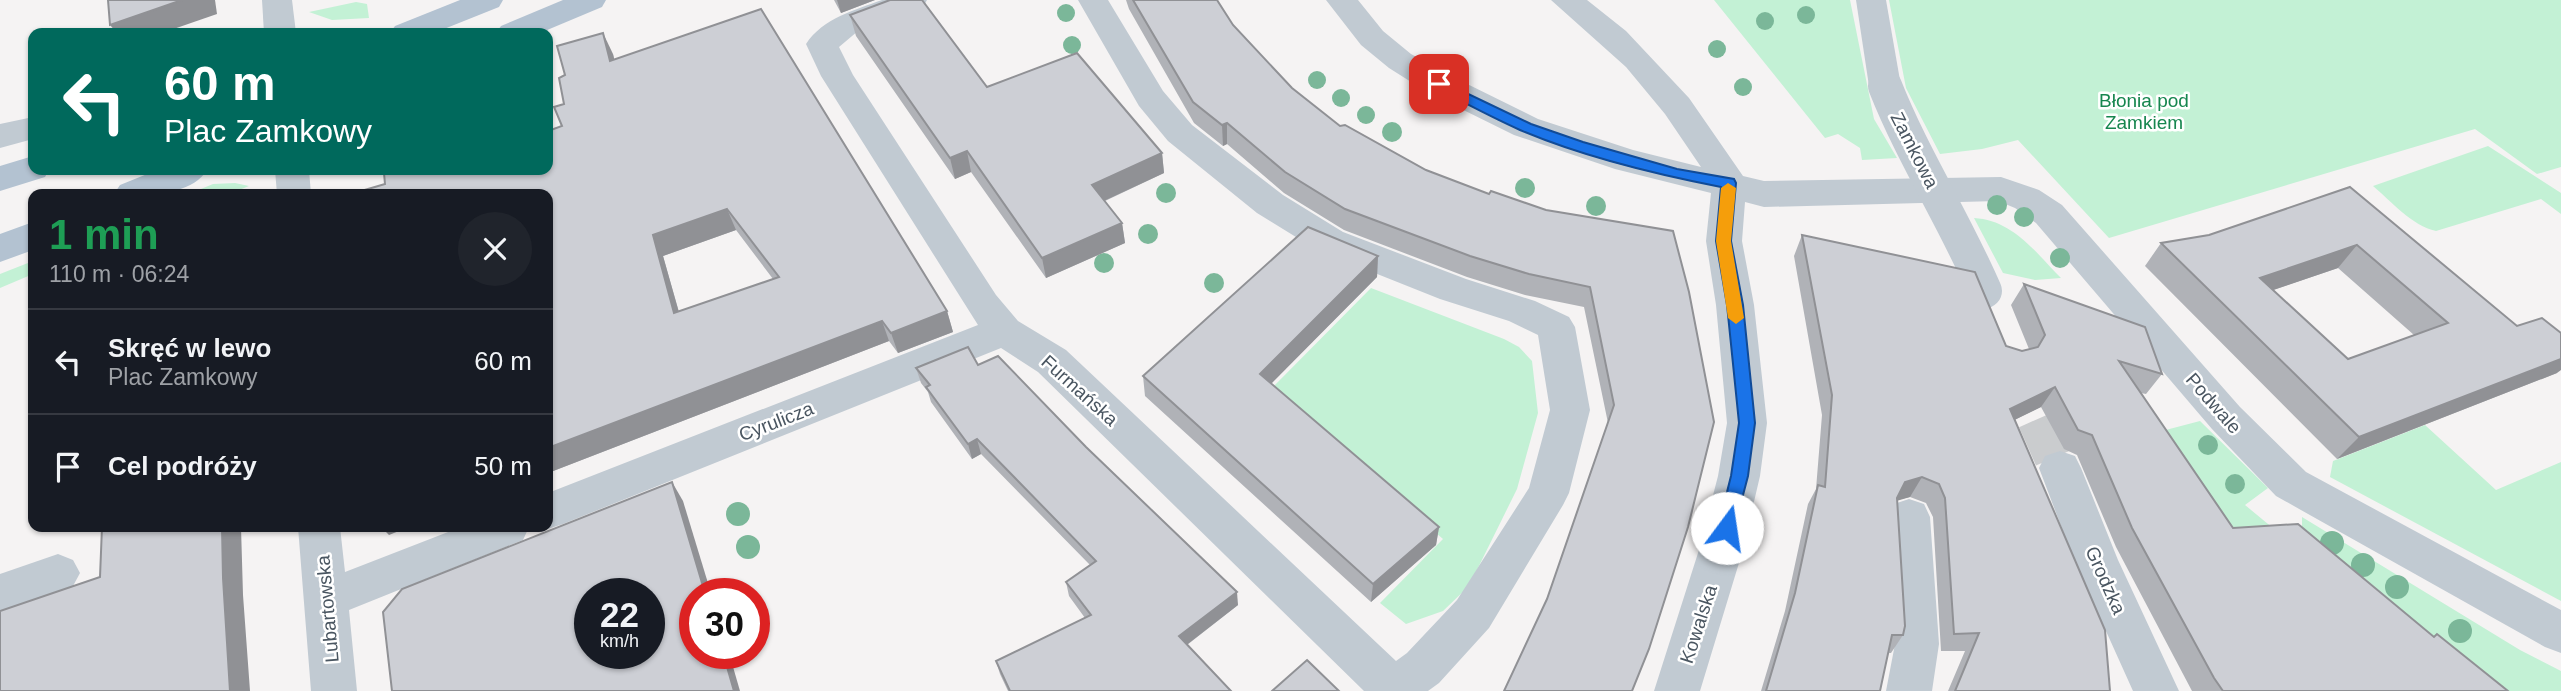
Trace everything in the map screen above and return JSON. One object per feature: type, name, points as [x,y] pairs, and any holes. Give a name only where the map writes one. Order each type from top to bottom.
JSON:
[{"type":"main road","points":[[418,28],[488,0]]},
{"type":"main road","points":[[524,28],[591,0]]},
{"type":"main road","points":[[0,179],[28,170]]},
{"type":"main road","points":[[144,189],[178,175]]},
{"type":"main road","points":[[0,249],[28,237]]},
{"type":"street","points":[[277,0],[280,28]]},
{"type":"street","name":"Furmańska","points":[[912,0],[847,24],[822,44],[837,76],[983,306],[1004,331],[1052,362],[1395,690]]},
{"type":"street","points":[[1093,0],[1151,98],[1180,133],[1270,204],[1330,242],[1556,327],[1570,410],[1548,493],[1472,614],[1423,668],[1395,690]]},
{"type":"street","name":"Podwale","points":[[1341,0],[1372,38],[1400,61],[1480,106],[1526,127],[1627,161],[1729,183],[1764,194],[2001,189],[2027,199],[2049,214],[2226,418],[2291,484],[2561,633]]},
{"type":"street","points":[[1566,0],[1608,32],[1667,90],[1691,122],[1729,183]]},
{"type":"street","name":"Zamkowa","points":[[1871,0],[1885,86],[1897,116],[1970,256],[1997,327]]},
{"type":"street","points":[[0,136],[28,129]]},
{"type":"street","name":"Kowalska","points":[[1677,691],[1720,554],[1739,476],[1747,423],[1735,305],[1724,241],[1729,183]]},
{"type":"street","name":"Cyrulicza","points":[[553,509],[1004,331]]},
{"type":"street","name":"Grodzka","points":[[2060,468],[2096,560],[2156,691]]},
{"type":"street","points":[[1909,517],[1917,644],[1909,691]]},
{"type":"street","name":"Lubartowska","points":[[319,532],[334,691]]},
{"type":"street","points":[[324,600],[495,532]]},
{"type":"street","points":[[0,593],[58,573]]},
{"type":"green space","points":[[1714,0],[1850,0],[1874,119],[1897,158],[1862,160],[1860,148],[1838,134],[1825,138]]},
{"type":"green space","name":"Błonia pod Zamkiem","points":[[1889,0],[2561,0],[2561,167],[2537,174],[2475,129],[2109,238],[2018,140],[1982,149],[1940,154],[1906,88]]},
{"type":"green space","points":[[356,2],[367,4],[369,18],[332,20],[309,12]]},
{"type":"green space","points":[[2488,146],[2561,193],[2561,214],[2541,199],[2436,231],[2410,219],[2373,186]]},
{"type":"green space","points":[[235,183],[249,186],[242,189],[201,189],[213,184]]},
{"type":"green space","points":[[1974,218],[1988,220],[2012,231],[2061,278],[2035,280],[2003,273]]},
{"type":"green space","points":[[28,263],[28,276],[0,288],[0,274]]},
{"type":"green space","points":[[1371,288],[1519,347],[1532,361],[1538,413],[1517,489],[1469,586],[1443,611],[1406,624],[1380,603],[1443,539],[1295,411],[1256,404]]},
{"type":"green space","points":[[2200,421],[2268,488],[2245,505],[2413,644],[2238,549],[2158,432]]},
{"type":"green space","points":[[2425,425],[2496,490],[2561,462],[2561,601],[2330,477],[2333,461]]},
{"type":"green space","points":[[2302,517],[2520,650],[2561,671],[2561,691],[2491,691],[2302,530]]},
{"type":"building","points":[[108,0],[182,0],[110,25]]},
{"type":"building","points":[[890,0],[922,0],[987,87],[1077,53],[1162,153],[1092,185],[1122,223],[1042,258],[967,151],[950,158],[850,15]]},
{"type":"building","points":[[1133,0],[1217,0],[1233,25],[1292,88],[1340,126],[1345,125],[1426,170],[1489,194],[1491,191],[1546,210],[1673,231],[1689,292],[1714,422],[1688,527],[1649,649],[1632,691],[1504,691],[1547,599],[1614,405],[1590,287],[1529,274],[1470,256],[1345,209],[1285,172],[1227,123],[1222,125],[1193,102]]},
{"type":"building","points":[[761,9],[947,311],[891,333],[882,321],[553,446],[553,189],[368,189],[385,184],[384,175],[553,175],[553,129],[562,126],[554,107],[564,104],[559,78],[565,75],[557,46],[603,33],[610,61]],"holes":[[[727,209],[779,277],[674,313],[653,235]]]},
{"type":"building","points":[[2350,187],[2517,326],[2542,318],[2561,333],[2561,359],[2359,437],[2161,243],[2209,235]],"holes":[[[2357,245],[2448,323],[2348,359],[2260,278]]]},
{"type":"building","points":[[1308,227],[1378,256],[1260,374],[1439,527],[1373,584],[1143,376]]},
{"type":"building","points":[[1802,235],[1975,272],[2006,346],[2022,351],[2038,347],[2045,335],[2024,284],[2145,327],[2162,374],[2119,361],[2233,528],[2298,524],[2434,637],[2437,634],[2508,691],[2223,691],[2132,528],[2092,435],[2078,430],[2055,387],[2010,409],[2105,630],[2110,691],[1955,691],[1979,633],[1954,634],[1945,498],[1939,484],[1922,477],[1905,482],[1897,498],[1905,626],[1903,635],[1892,635],[1880,691],[1766,691],[1795,593],[1818,485],[1825,487],[1832,395]]},
{"type":"building","points":[[968,347],[978,365],[998,356],[1086,447],[1237,592],[1179,636],[1231,691],[1010,691],[996,661],[1091,615],[1066,582],[1096,561],[977,439],[968,444],[926,387],[930,385],[916,368]]},
{"type":"building","points":[[672,482],[701,578],[679,578],[679,669],[728,669],[734,691],[392,691],[383,612],[402,589],[546,532],[553,532],[553,529]]},
{"type":"building","points":[[102,532],[222,532],[230,691],[0,691],[0,611],[100,577]]},
{"type":"building","points":[[1307,660],[1339,691],[1272,691]]},
{"type":"tunnel","points":[[2013,361],[2060,468]]},
{"type":"slow traffic","points":[[1728,188],[1724,241],[1736,318]]},
{"type":"route","points":[[1439,84],[1526,127],[1578,146],[1677,174],[1729,183],[1724,241],[1735,305],[1747,423],[1727,528]]}]
